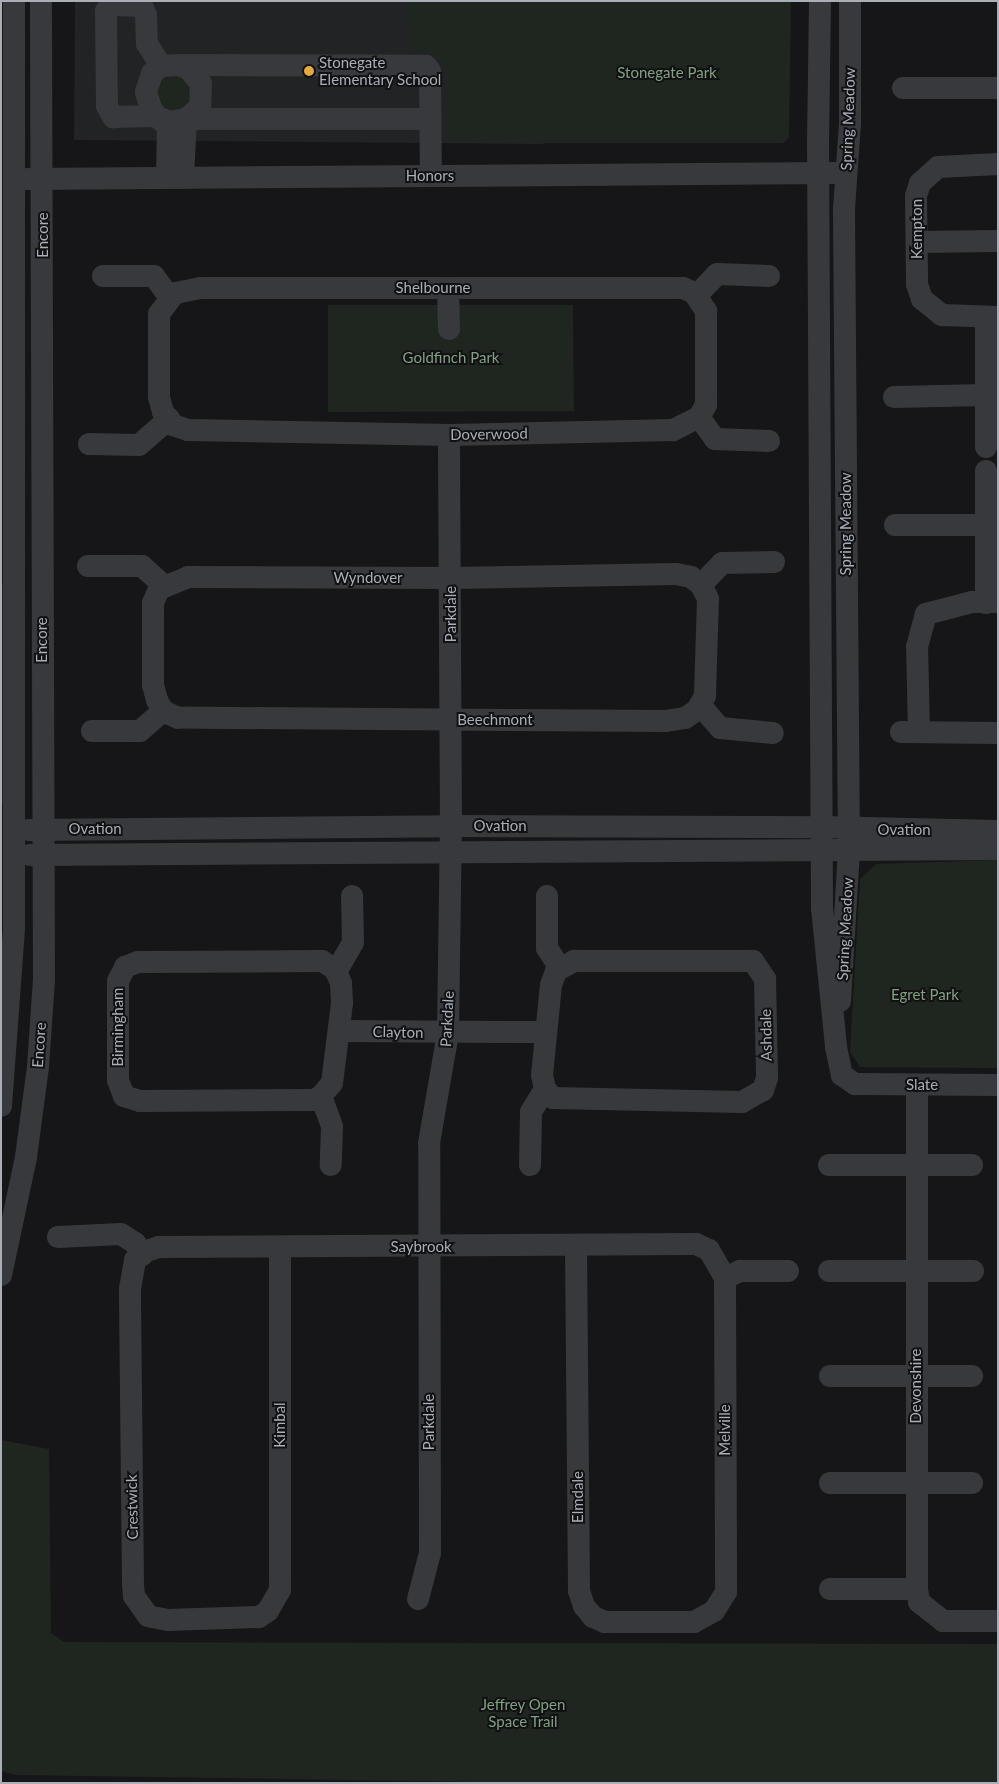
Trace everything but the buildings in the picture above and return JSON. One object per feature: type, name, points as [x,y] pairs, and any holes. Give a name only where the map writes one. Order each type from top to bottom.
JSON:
[{"type":"street","name":"Encore","points":[[1,1106],[11,983],[7,856],[7,557],[15,178],[14,1]]},
{"type":"street","name":"Encore","points":[[1,1275],[26,1157],[38,1067],[44,980],[44,179],[41,1]]},
{"type":"street","name":"Spring Meadow","points":[[820,1],[818,173],[822,908],[839,1069],[848,1081]]},
{"type":"street","name":"Spring Meadow","points":[[836,1047],[845,957],[849,840],[846,173],[850,123],[850,1]]},
{"type":"street","points":[[175,178],[186,119],[200,107],[201,84],[197,75],[170,66],[147,44],[146,15],[142,6],[114,5],[106,11],[109,113],[113,117],[153,116],[171,122],[186,119],[429,119]]},
{"type":"street","points":[[175,178],[168,127],[152,110],[146,92],[152,73],[170,66],[426,66],[430,71],[431,176]]},
{"type":"street","points":[[903,88],[998,88]]},
{"type":"street","name":"Kempton","points":[[992,317],[942,315],[922,299],[917,284],[916,196],[927,174],[949,164],[998,164]]},
{"type":"street","name":"Honors","points":[[15,178],[846,173]]},
{"type":"street","points":[[917,242],[998,242]]},
{"type":"street","points":[[769,276],[717,274],[698,298],[706,311],[706,405],[698,418],[715,439],[769,441]]},
{"type":"street","points":[[89,444],[139,445],[166,415],[159,397],[159,314],[170,298],[154,276],[103,276]]},
{"type":"street","name":"Shelbourne","points":[[170,298],[186,289],[200,288],[683,288],[698,298]]},
{"type":"street","points":[[448,288],[449,329]]},
{"type":"street","points":[[986,447],[986,395],[992,317]]},
{"type":"street","points":[[894,397],[986,395]]},
{"type":"street","name":"Doverwood","points":[[166,415],[188,430],[450,435],[674,430],[698,418]]},
{"type":"street","name":"Parkdale","points":[[418,1599],[430,1553],[429,1143],[448,1033],[451,826],[450,435]]},
{"type":"street","points":[[986,471],[986,525],[992,602],[972,602],[926,614],[916,647],[910,732],[998,733]]},
{"type":"street","points":[[895,525],[986,525]]},
{"type":"street","points":[[773,733],[720,728],[700,705],[705,696],[708,599],[696,581],[722,563],[774,562]]},
{"type":"street","points":[[88,566],[142,566],[164,586],[159,589],[153,603],[153,685],[160,706],[140,730],[92,731]]},
{"type":"street","name":"Wyndover","points":[[164,586],[188,576],[451,578],[676,574],[696,581]]},
{"type":"street","name":"Beechmont","points":[[160,706],[178,718],[666,721],[686,718],[700,705]]},
{"type":"street","name":"Ovation","points":[[8,830],[451,826],[821,827],[849,840],[998,849]]},
{"type":"street","name":"Ovation","points":[[7,856],[822,852],[849,840],[998,831]]},
{"type":"street","points":[[331,1165],[332,1127],[321,1096],[332,1083],[342,1003],[336,972],[353,942],[352,896]]},
{"type":"street","points":[[530,1165],[530,1112],[544,1089],[542,1075],[551,985],[560,968],[548,948],[547,896]]},
{"type":"street","name":"Birmingham","points":[[321,1096],[314,1100],[140,1101],[124,1096],[118,1080],[118,981],[125,967],[138,962],[322,961],[336,972]]},
{"type":"street","name":"Ashdale","points":[[544,1089],[553,1098],[566,1100],[742,1102],[764,1090],[767,1078],[765,978],[753,961],[574,961],[560,968]]},
{"type":"street","name":"Clayton","points":[[340,1031],[546,1032]]},
{"type":"street","name":"Slate","points":[[848,1081],[866,1085],[998,1085]]},
{"type":"street","name":"Devonshire","points":[[917,1085],[917,1589],[919,1602],[943,1621],[998,1621]]},
{"type":"street","points":[[829,1165],[972,1165]]},
{"type":"street","points":[[58,1237],[121,1234],[135,1243],[138,1258]]},
{"type":"street","name":"Saybrook","points":[[138,1258],[159,1247],[576,1247],[696,1244],[709,1250]]},
{"type":"street","name":"Elmdale","points":[[576,1247],[579,1591],[584,1606],[593,1617],[605,1622],[694,1622],[714,1611]]},
{"type":"street","name":"Kimbal","points":[[275,1602],[281,1581],[280,1248]]},
{"type":"street","name":"Melville","points":[[709,1250],[725,1278],[726,1592],[714,1611]]},
{"type":"street","name":"Crestwick","points":[[138,1258],[130,1289],[134,1596],[148,1616],[168,1620],[249,1619],[268,1611],[275,1602]]},
{"type":"street","points":[[725,1278],[740,1271],[788,1271]]},
{"type":"street","points":[[829,1271],[973,1271]]},
{"type":"street","points":[[830,1376],[972,1376]]},
{"type":"street","points":[[830,1483],[972,1483]]},
{"type":"street","points":[[830,1588],[917,1589]]},
{"type":"shaded area","name":"Stonegate Elementary School","points":[[75,1],[544,1],[543,144],[74,140]]},
{"type":"green space","name":"Stonegate Park","points":[[409,1],[791,1],[789,137],[783,143],[449,143],[449,73],[443,62],[431,54],[412,48]]},
{"type":"green space","points":[[174,75],[186,81],[192,93],[186,105],[174,111],[162,105],[156,93],[162,81]]},
{"type":"green space","name":"Goldfinch Park","points":[[328,305],[573,305],[574,411],[328,412]]},
{"type":"green space","points":[[1,581],[5,589],[4,804],[1,806]]},
{"type":"green space","name":"Egret Park","points":[[998,860],[998,1068],[860,1067],[850,1052],[860,879],[876,864]]},
{"type":"green space","name":"Jeffrey Open Space Trail","points":[[1,1440],[49,1449],[51,1633],[64,1642],[998,1644],[998,1783],[551,1783],[16,1775],[1,1771]]},
{"type":"place","name":"Stonegate Elementary School","points":[[309,71]]}]
